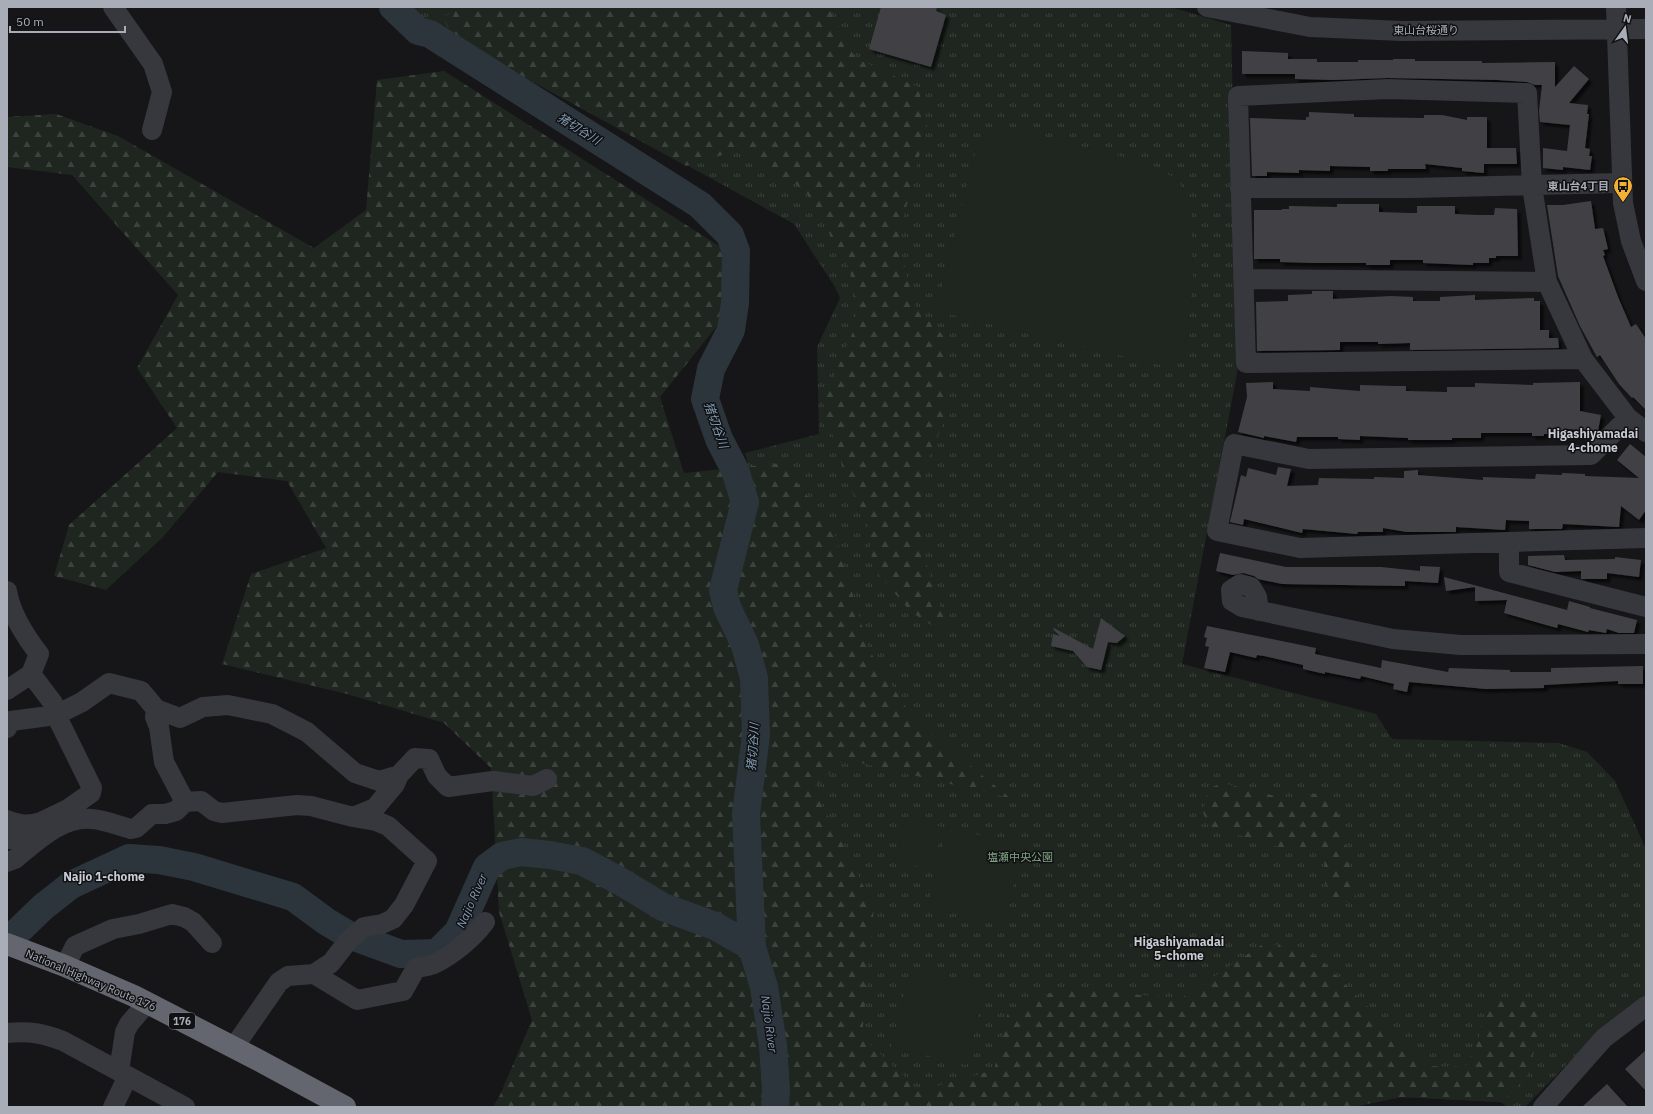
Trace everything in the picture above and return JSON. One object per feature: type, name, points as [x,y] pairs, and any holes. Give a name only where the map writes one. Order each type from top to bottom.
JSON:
[{"type":"highway","name":"National Highway Route 176","points":[[10,946],[64,966],[147,1003],[234,1047],[345,1107]]},
{"type":"street","points":[[113,7],[153,64],[162,92],[152,130]]},
{"type":"street","name":"東山台桜通り","points":[[1207,7],[1310,27],[1402,31],[1646,29]]},
{"type":"street","points":[[1616,7],[1621,183],[1623,203],[1631,241],[1640,270],[1646,281]]},
{"type":"street","points":[[1583,359],[1246,363],[1238,96],[1388,89],[1527,94],[1532,186],[1547,282],[1583,359],[1628,418],[1646,432]]},
{"type":"street","points":[[1240,188],[1413,188],[1621,183]]},
{"type":"street","points":[[1243,279],[1547,282]]},
{"type":"street","points":[[1628,418],[1591,456],[1309,459],[1234,444],[1216,531],[1300,548],[1646,538]]},
{"type":"street","points":[[1509,543],[1509,572],[1646,607]]},
{"type":"street","points":[[7,591],[15,616],[38,654],[31,674],[7,690]]},
{"type":"street","points":[[1259,611],[1393,639],[1453,644],[1646,644]]},
{"type":"street","points":[[7,820],[28,826],[41,822],[68,809],[90,793],[92,788],[56,715],[53,703],[31,674]]},
{"type":"street","points":[[7,728],[11,721],[56,715],[82,702],[109,683],[141,691],[156,709],[180,718],[203,707],[228,705],[272,714],[307,732],[355,774],[379,781],[399,774]]},
{"type":"street","points":[[156,709],[155,717],[159,727],[164,762],[185,802]]},
{"type":"street","points":[[353,817],[375,808],[395,784],[399,774],[415,758],[429,759],[437,776],[448,787],[493,781],[533,786],[547,779]]},
{"type":"street","points":[[7,862],[15,859],[56,826],[84,819],[94,819],[131,829],[136,828],[152,814],[164,814],[176,811],[185,802],[201,801],[214,810],[222,813],[297,805],[311,806],[353,817],[376,821],[388,826],[427,861],[404,905],[393,919],[382,924],[364,927],[348,941],[331,964],[314,974],[288,976],[279,982],[234,1047]]},
{"type":"street","points":[[7,839],[25,837],[41,822]]},
{"type":"street","points":[[64,966],[75,946],[113,929],[139,924],[172,914],[184,917],[193,922],[212,943]]},
{"type":"street","points":[[314,974],[357,1000],[402,991],[416,968],[434,964],[446,957],[475,935],[485,922]]},
{"type":"street","points":[[113,1107],[124,1074],[125,1032],[129,1024],[147,1003]]},
{"type":"street","points":[[1542,1107],[1604,1038],[1646,1006]]},
{"type":"street","points":[[7,1033],[26,1031],[47,1035],[63,1041],[185,1107]]},
{"type":"green space","name":"塩瀬中央公園","points":[[412,7],[1171,7],[1231,25],[1239,363],[1182,664],[1376,714],[1392,739],[1559,743],[1587,752],[1615,781],[1646,849],[1646,998],[1579,1052],[1525,1107],[1507,1107],[1501,1102],[1401,1097],[1354,1107],[794,1107],[759,507],[745,453],[819,434],[817,347],[840,298],[835,287],[794,224],[424,21]]},
{"type":"green space","points":[[461,7],[834,7],[832,14],[855,58],[918,87],[927,125],[898,240],[914,304],[948,341],[948,412],[926,464],[920,545],[950,637],[911,612],[873,568],[867,520],[847,482],[823,403],[857,322],[850,270],[805,190],[739,150],[686,166],[453,38],[443,17]]},
{"type":"green space","points":[[444,71],[724,249],[721,321],[660,397],[684,473],[782,463],[834,531],[869,650],[914,720],[1010,798],[844,759],[814,788],[874,907],[862,1036],[919,1091],[994,1070],[1008,1012],[1064,987],[1180,999],[1266,942],[1318,957],[1426,1066],[1465,1067],[1477,1044],[1489,998],[1537,1002],[1539,1035],[1526,1078],[1501,1102],[1401,1097],[1351,1107],[493,1107],[500,1095],[532,1020],[499,912],[491,768],[444,723],[347,694],[222,664],[251,574],[326,548],[287,481],[218,472],[163,537],[106,590],[54,576],[69,525],[177,428],[137,368],[178,295],[72,175],[7,167],[7,117],[56,114],[118,136],[314,248],[366,210],[377,80]]},
{"type":"green space","points":[[1015,129],[1150,164],[1179,181],[1191,213],[1193,279],[1184,353],[1165,366],[936,311],[977,146],[992,130]]},
{"type":"green space","points":[[1222,783],[1292,800],[1325,791],[1336,802],[1357,900],[1335,904],[1325,882],[1324,850],[1299,853],[1208,826],[1203,812],[1208,789]]},
{"type":"green space","points":[[905,818],[942,827],[933,870],[895,862]]},
{"type":"green space","points":[[947,827],[1023,846],[1003,926],[928,907]]},
{"type":"green space","points":[[911,967],[986,986],[966,1065],[891,1047]]},
{"type":"building","points":[[881,7],[937,7],[936,11],[946,15],[931,67],[869,49]]},
{"type":"building","points":[[1242,51],[1288,53],[1288,59],[1317,59],[1317,62],[1358,62],[1358,60],[1415,59],[1415,61],[1482,61],[1482,63],[1555,62],[1555,87],[1574,66],[1589,79],[1569,103],[1588,105],[1587,114],[1589,114],[1585,148],[1590,149],[1589,156],[1592,156],[1590,170],[1563,167],[1563,170],[1543,168],[1543,148],[1567,151],[1570,125],[1540,122],[1539,111],[1542,85],[1535,85],[1527,82],[1497,80],[1388,78],[1334,80],[1295,79],[1295,74],[1242,74]]},
{"type":"building","points":[[1309,112],[1354,114],[1354,117],[1424,118],[1424,115],[1442,115],[1467,120],[1467,117],[1487,117],[1487,148],[1516,148],[1517,164],[1484,164],[1484,173],[1462,171],[1462,168],[1425,164],[1426,169],[1388,169],[1388,171],[1370,171],[1370,167],[1330,166],[1330,171],[1299,170],[1299,173],[1267,172],[1267,176],[1252,176],[1250,118],[1306,120],[1306,117],[1309,117]]},
{"type":"building","points":[[1591,201],[1595,229],[1603,228],[1608,249],[1603,250],[1605,255],[1603,256],[1618,297],[1631,327],[1636,324],[1646,339],[1646,410],[1619,384],[1600,355],[1597,357],[1580,326],[1558,276],[1547,205],[1563,205]]},
{"type":"building","points":[[1337,204],[1379,204],[1379,212],[1410,213],[1417,213],[1417,206],[1455,206],[1455,214],[1478,215],[1494,215],[1495,208],[1517,209],[1518,256],[1496,256],[1496,258],[1489,258],[1489,263],[1473,263],[1473,265],[1423,263],[1423,260],[1390,260],[1390,265],[1366,265],[1366,263],[1280,262],[1280,259],[1254,259],[1254,210],[1282,210],[1289,209],[1289,206],[1337,207]]},
{"type":"building","points":[[1312,291],[1333,291],[1333,299],[1391,296],[1413,297],[1413,301],[1440,301],[1440,297],[1475,295],[1475,300],[1534,298],[1534,301],[1540,301],[1540,330],[1549,330],[1549,338],[1558,338],[1559,348],[1410,350],[1410,343],[1378,344],[1378,342],[1340,342],[1340,350],[1257,351],[1256,302],[1288,301],[1288,295],[1312,294]]},
{"type":"building","points":[[1273,382],[1273,389],[1310,391],[1310,387],[1360,391],[1360,385],[1406,386],[1406,391],[1447,392],[1447,387],[1475,387],[1475,383],[1533,385],[1533,383],[1580,382],[1580,411],[1601,415],[1598,431],[1567,429],[1567,434],[1544,434],[1544,436],[1532,436],[1532,433],[1481,433],[1481,438],[1452,438],[1452,440],[1408,440],[1408,438],[1360,436],[1360,440],[1338,439],[1338,437],[1297,437],[1296,442],[1264,436],[1264,438],[1238,432],[1247,397],[1246,383]]},
{"type":"building","points":[[1630,444],[1646,457],[1646,510],[1639,520],[1621,506],[1619,527],[1563,524],[1562,529],[1529,529],[1529,521],[1506,520],[1505,530],[1456,527],[1456,532],[1407,532],[1383,528],[1383,532],[1358,532],[1357,534],[1303,529],[1302,533],[1244,519],[1243,525],[1230,522],[1241,475],[1246,477],[1248,468],[1276,475],[1278,467],[1291,469],[1287,486],[1318,485],[1319,478],[1404,478],[1404,471],[1418,470],[1418,475],[1483,480],[1483,477],[1535,479],[1536,474],[1562,475],[1562,473],[1585,474],[1585,476],[1639,478],[1617,460]]},
{"type":"building","points":[[1220,553],[1286,567],[1381,567],[1420,571],[1420,566],[1440,567],[1438,583],[1405,581],[1405,586],[1282,584],[1258,579],[1254,576],[1243,573],[1233,575],[1216,571]]},
{"type":"building","points":[[1564,555],[1565,560],[1615,559],[1615,557],[1641,560],[1639,577],[1607,573],[1607,579],[1581,579],[1581,571],[1555,572],[1528,565],[1528,556]]},
{"type":"building","points":[[1444,577],[1567,610],[1569,601],[1637,620],[1634,633],[1619,633],[1607,629],[1606,633],[1589,630],[1588,632],[1558,624],[1557,628],[1504,613],[1507,600],[1475,601],[1475,587],[1446,591]]},
{"type":"building","points":[[1101,618],[1125,636],[1117,643],[1108,642],[1101,670],[1087,667],[1073,651],[1051,646],[1053,634],[1060,636],[1053,629],[1054,628],[1093,649]]},
{"type":"building","points":[[1207,626],[1316,648],[1315,654],[1381,668],[1382,660],[1448,672],[1449,668],[1510,670],[1510,672],[1551,672],[1551,668],[1643,666],[1643,684],[1618,684],[1618,681],[1544,685],[1544,688],[1486,689],[1409,682],[1407,692],[1393,689],[1394,684],[1361,676],[1360,679],[1325,672],[1325,674],[1303,669],[1303,665],[1264,656],[1257,655],[1256,658],[1230,652],[1225,672],[1204,668],[1209,647],[1205,646],[1207,638],[1204,637]]},
{"type":"building","points":[[1646,1050],[1646,1091],[1625,1069]]},
{"type":"building","points":[[1607,1084],[1628,1107],[1582,1107]]},
{"type":"waterway","name":"猪切谷川","points":[[393,7],[418,31],[430,34],[700,205],[730,235],[736,251],[735,303],[731,330],[711,369],[705,399],[719,439],[735,470],[745,502],[723,590],[727,607],[745,645],[754,678],[756,735],[746,814],[752,947],[764,987],[773,1045],[776,1090],[775,1107]]},
{"type":"waterway","name":"Najio River","points":[[7,938],[15,934],[43,907],[71,885],[129,858],[159,860],[194,867],[293,897],[327,922],[349,935],[401,954],[437,953],[458,932],[487,867],[502,856],[521,852],[550,855],[582,861],[618,880],[663,907],[715,926],[752,947]]},
{"type":"place","name":"東山台4丁目","points":[[1623,203]]},
{"type":"district","name":"Higashiyamadai 4-chome","points":[[1593,441]]},
{"type":"district","name":"Najio 1-chome","points":[[104,877]]},
{"type":"district","name":"Higashiyamadai 5-chome","points":[[1179,949]]}]
